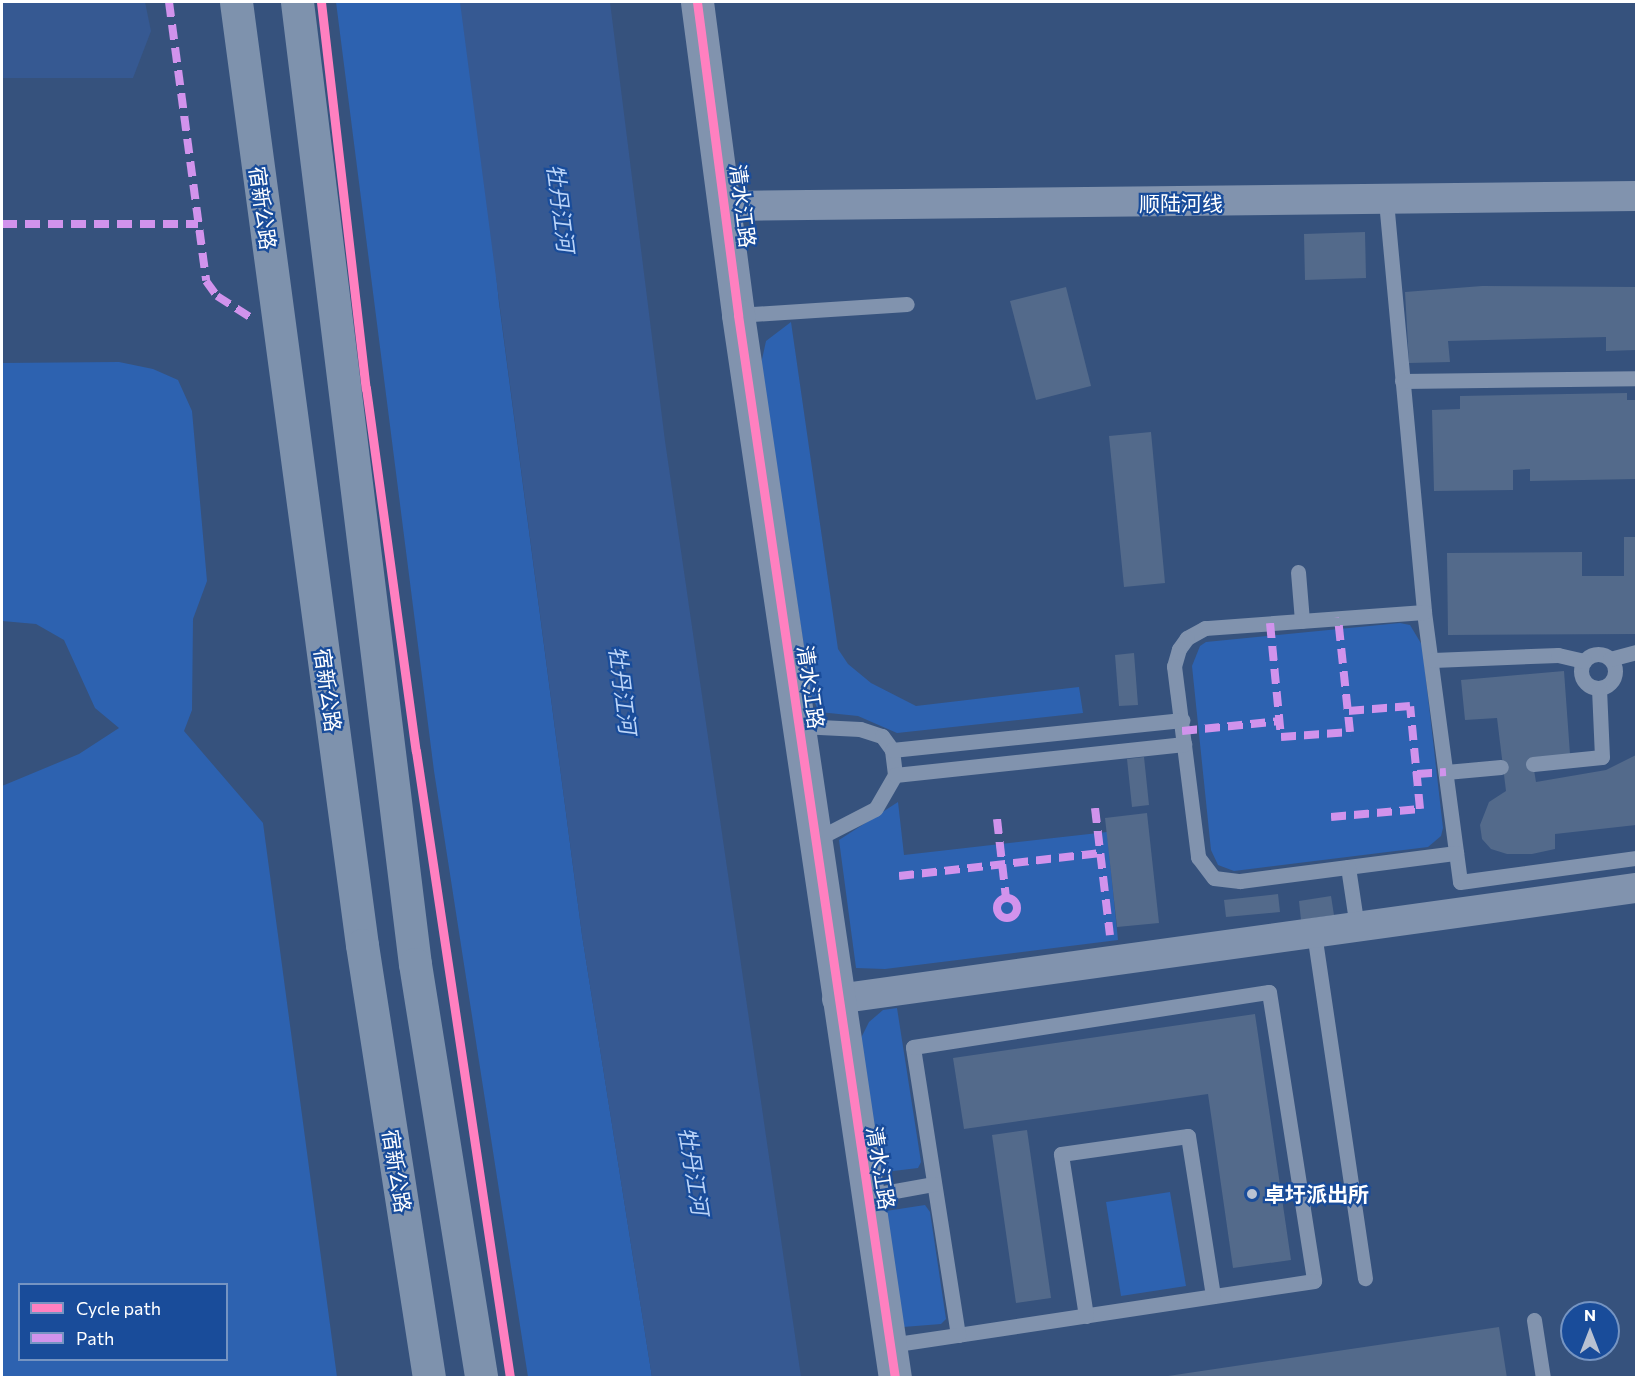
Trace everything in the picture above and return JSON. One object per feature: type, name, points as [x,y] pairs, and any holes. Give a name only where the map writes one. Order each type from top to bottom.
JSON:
[{"type":"highway","name":"宿新公路","points":[[236,2],[362,945],[429,1377]]},
{"type":"highway","points":[[297,2],[415,964],[481,1377]]},
{"type":"street","name":"清水江路","points":[[697,2],[738,315],[837,999],[895,1377]]},
{"type":"street","name":"顺陆河线","points":[[724,206],[1386,201],[1636,196]]},
{"type":"street","points":[[837,999],[1636,888]]},
{"type":"lane","points":[[1386,201],[1424,612],[1433,660],[1460,882],[1636,858]]},
{"type":"lane","points":[[738,315],[907,304]]},
{"type":"lane","points":[[1402,381],[1636,378]]},
{"type":"lane","points":[[1298,573],[1302,621]]},
{"type":"lane","points":[[1424,612],[1205,628],[1187,638],[1179,649],[1174,666],[1198,857],[1214,878],[1240,881],[1456,853]]},
{"type":"lane","points":[[1433,660],[1558,655],[1584,661],[1596,654],[1610,659],[1636,652]]},
{"type":"lane","points":[[1584,661],[1581,677],[1588,685],[1599,688],[1609,684],[1615,674],[1610,659]]},
{"type":"lane","points":[[1533,764],[1602,757],[1599,688]]},
{"type":"lane","points":[[892,750],[1182,720]]},
{"type":"lane","points":[[799,726],[860,729],[882,736],[892,750],[895,776],[874,809],[815,840]]},
{"type":"lane","points":[[895,776],[1185,744]]},
{"type":"lane","points":[[1446,772],[1502,767]]},
{"type":"lane","points":[[1348,867],[1357,927]]},
{"type":"lane","points":[[1314,933],[1365,1278]]},
{"type":"lane","points":[[890,1345],[958,1335],[1086,1316],[1314,1281],[1269,992],[913,1047],[958,1335]]},
{"type":"lane","points":[[1086,1316],[1061,1154],[1188,1136],[1213,1296]]},
{"type":"lane","points":[[867,1196],[934,1184]]},
{"type":"lane","points":[[1534,1320],[1543,1377]]},
{"type":"shaded area","points":[[336,2],[469,2],[499,303],[582,935],[652,1377],[528,1377],[434,771]]},
{"type":"shaded area","points":[[791,322],[838,649],[848,664],[871,683],[916,706],[1079,687],[1083,713],[897,733],[858,716],[819,712],[811,694],[761,364],[766,341]]},
{"type":"shaded area","points":[[119,362],[153,369],[178,380],[192,411],[207,581],[193,619],[192,710],[184,731],[263,823],[337,1377],[2,1377],[2,786],[79,754],[119,728],[95,708],[64,640],[36,624],[2,621],[2,363]]},
{"type":"shaded area","points":[[1400,623],[1410,625],[1422,645],[1443,828],[1441,836],[1428,847],[1234,871],[1218,865],[1211,850],[1192,666],[1200,646],[1206,642]]},
{"type":"shaded area","points":[[898,802],[904,855],[1107,832],[1118,940],[885,969],[856,968],[839,840]]},
{"type":"shaded area","points":[[897,1008],[921,1162],[918,1168],[885,1172],[879,1164],[861,1038],[869,1022],[883,1010]]},
{"type":"shaded area","points":[[1170,1192],[1186,1286],[1121,1296],[1106,1202]]},
{"type":"shaded area","points":[[925,1205],[930,1212],[946,1319],[941,1324],[903,1327],[886,1211]]},
{"type":"water","points":[[2,2],[145,2],[151,31],[133,78],[2,78]]},
{"type":"water","name":"牡丹江河","points":[[460,2],[610,2],[665,441],[801,1377],[652,1377],[582,935]]},
{"type":"building","points":[[1365,232],[1366,278],[1305,280],[1304,234]]},
{"type":"building","points":[[1482,286],[1636,287],[1636,350],[1606,351],[1606,337],[1448,341],[1450,362],[1409,363],[1405,292]]},
{"type":"building","points":[[1066,287],[1091,386],[1036,400],[1010,301]]},
{"type":"building","points":[[1627,393],[1627,400],[1636,400],[1636,479],[1530,481],[1530,469],[1513,470],[1513,490],[1434,491],[1432,410],[1460,409],[1460,396]]},
{"type":"building","points":[[1151,432],[1165,583],[1124,587],[1109,436]]},
{"type":"building","points":[[1624,537],[1636,537],[1636,634],[1448,635],[1447,553],[1582,552],[1582,576],[1624,576]]},
{"type":"building","points":[[1134,653],[1138,705],[1119,706],[1115,655]]},
{"type":"building","points":[[1564,671],[1570,754],[1532,758],[1536,782],[1606,770],[1636,755],[1636,825],[1555,834],[1555,849],[1532,854],[1507,854],[1491,849],[1482,839],[1480,825],[1489,802],[1506,791],[1497,718],[1465,720],[1461,680]]},
{"type":"building","points":[[1144,757],[1149,805],[1132,807],[1127,759]]},
{"type":"building","points":[[1147,813],[1159,923],[1117,927],[1105,818]]},
{"type":"building","points":[[1278,894],[1280,912],[1226,917],[1224,900]]},
{"type":"building","points":[[1331,896],[1334,915],[1301,920],[1299,901]]},
{"type":"building","name":"卓圩派出所","points":[[1255,1014],[1291,1260],[1233,1268],[1208,1094],[964,1129],[953,1058]]},
{"type":"building","points":[[1027,1130],[1051,1298],[1016,1303],[992,1135]]},
{"type":"building","points":[[1499,1327],[1507,1378],[1168,1378],[1168,1376]]},
{"type":"marked path","points":[[169,2],[206,281],[217,296],[253,319]]},
{"type":"marked path","points":[[2,224],[198,224]]},
{"type":"marked path","points":[[1270,623],[1281,737],[1350,732],[1338,618]]},
{"type":"marked path","points":[[1331,817],[1420,809],[1410,706],[1348,711]]},
{"type":"marked path","points":[[1182,731],[1280,721]]},
{"type":"marked path","points":[[1417,774],[1446,772]]},
{"type":"marked path","points":[[1095,808],[1110,935]]},
{"type":"marked path","points":[[997,819],[1006,898]]},
{"type":"marked path","points":[[899,876],[1101,853]]},
{"type":"marked path","points":[[1007,898],[1014,901],[1017,908],[1014,915],[1007,918],[1000,915],[997,908],[1000,901],[1007,898]]},
{"type":"cycle path","points":[[321,2],[366,388],[416,751],[510,1378]]},
{"type":"cycle path","points":[[697,2],[738,315],[895,1378]]},
{"type":"place","name":"卓圩派出所","points":[[1252,1194]]}]
